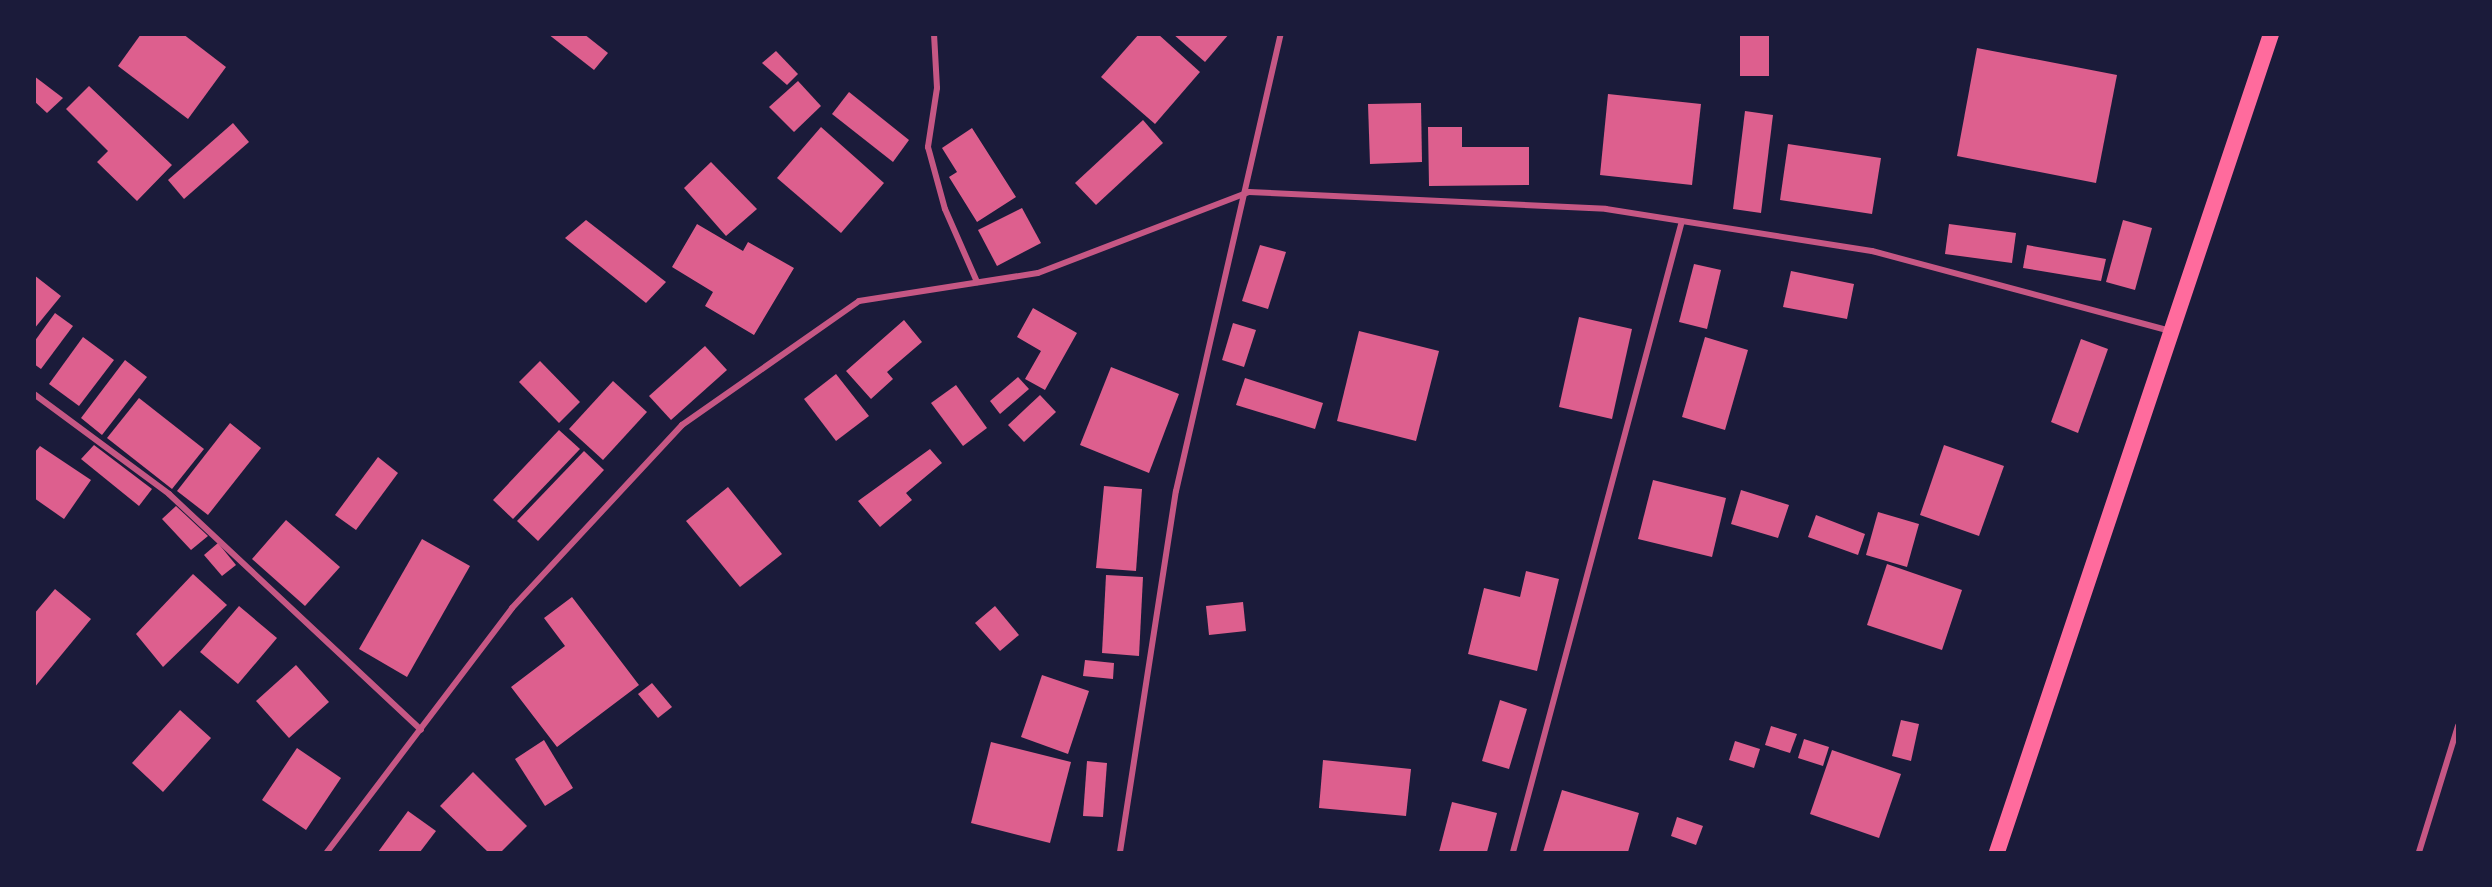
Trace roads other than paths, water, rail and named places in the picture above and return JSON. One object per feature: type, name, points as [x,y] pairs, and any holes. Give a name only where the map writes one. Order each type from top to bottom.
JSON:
[{"type":"highway","points":[[1997,852],[2271,34]]},
{"type":"street","points":[[934,34],[937,88],[928,147],[945,208],[977,282]]},
{"type":"street","points":[[1120,852],[1176,491],[1249,192],[1281,34]]},
{"type":"street","points":[[327,852],[512,608],[682,425],[859,301],[1038,273],[1249,192],[1606,209],[1872,251],[2172,331]]},
{"type":"street","points":[[1513,852],[1682,221]]},
{"type":"street","points":[[34,394],[169,494],[421,730]]},
{"type":"street","points":[[2419,852],[2457,726]]}]
